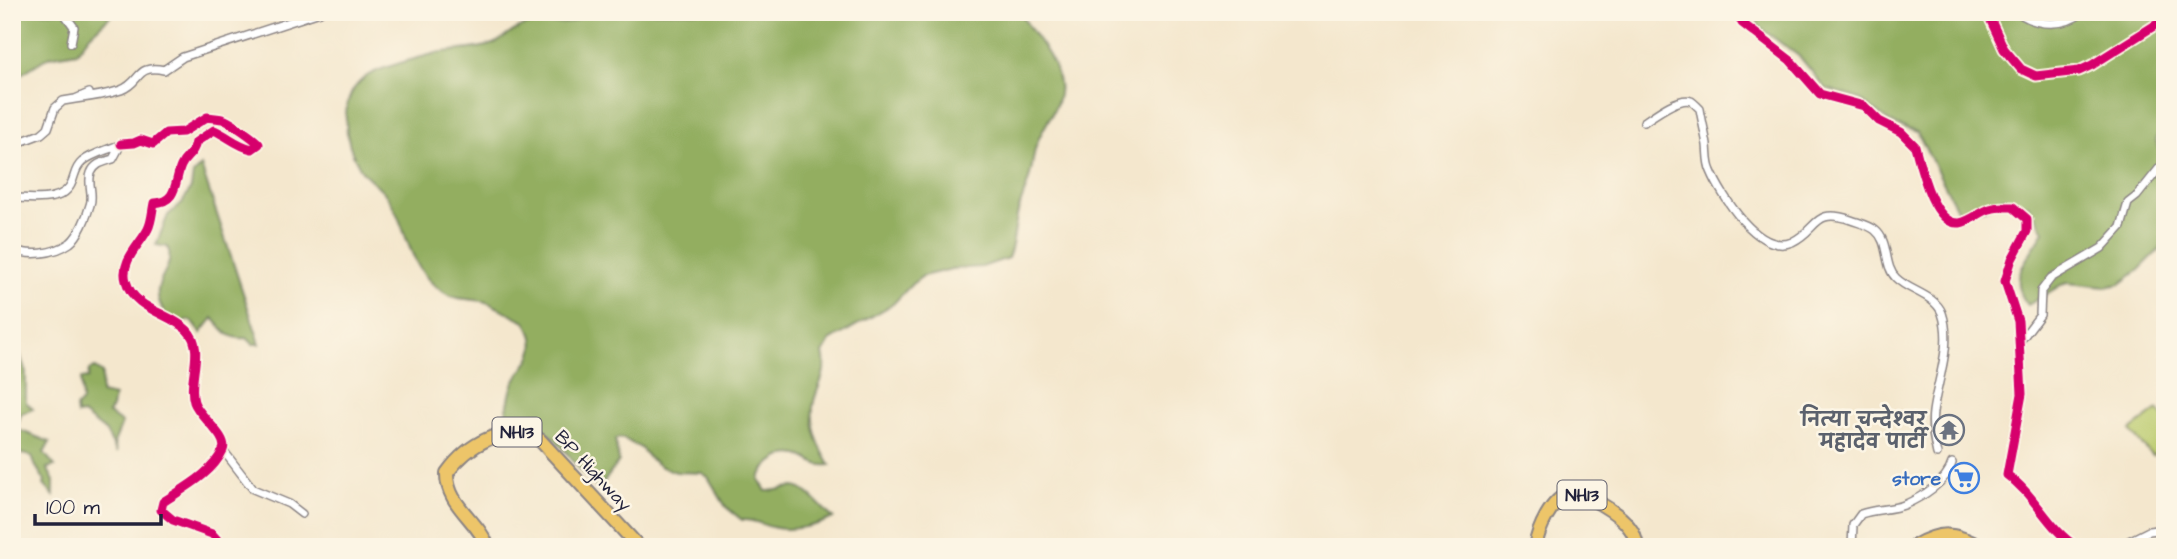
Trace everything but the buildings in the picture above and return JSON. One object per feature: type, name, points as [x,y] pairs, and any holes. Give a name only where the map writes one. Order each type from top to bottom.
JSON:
[{"type":"highway","name":"BP Highway","points":[[488,547],[484,536],[452,498],[447,474],[465,454],[487,440],[511,432],[521,432],[540,440],[639,547]]},
{"type":"highway","name":"NH13","points":[[1535,547],[1537,535],[1546,517],[1560,498],[1574,493],[1583,495],[1623,520],[1634,535],[1637,547]]},
{"type":"highway","points":[[1913,547],[1932,537],[1946,534],[1958,536],[1981,547]]},
{"type":"street","points":[[63,12],[74,27],[71,43]]},
{"type":"street","points":[[12,145],[41,134],[48,128],[55,108],[62,101],[121,90],[129,86],[144,69],[164,70],[183,57],[320,12]]},
{"type":"street","points":[[1737,12],[1742,23],[1790,60],[1820,94],[1864,106],[1879,121],[1909,139],[1914,146],[1934,203],[1944,217],[1953,223],[1960,223],[1991,208],[2012,207],[2027,219],[2027,231],[2012,259],[2006,281],[2021,341],[2022,394],[2007,475],[2022,486],[2058,532],[2077,547]]},
{"type":"street","points":[[1987,12],[2004,49],[2021,69],[2036,76],[2079,71],[2165,19]]},
{"type":"street","points":[[2018,12],[2024,17],[2051,24],[2064,23],[2083,12]]},
{"type":"street","points":[[75,99],[89,93]]},
{"type":"street","points":[[1644,122],[1658,112],[1681,102],[1687,100],[1694,103],[1700,109],[1709,169],[1717,185],[1727,203],[1751,231],[1770,242],[1792,242],[1822,217],[1839,216],[1880,235],[1891,271],[1898,280],[1928,298],[1938,306],[1942,314],[1944,351],[1933,414],[1937,454]]},
{"type":"street","points":[[12,198],[46,198],[62,194],[72,184],[74,173],[83,161],[121,144],[141,141],[153,144],[166,133],[183,132],[207,117],[226,120],[251,136],[259,145],[252,149],[240,146],[214,130],[196,142],[194,151],[181,166],[174,192],[168,199],[154,203],[148,228],[125,267],[125,279],[130,290],[143,304],[184,328],[192,336],[195,350],[192,389],[194,400],[206,421],[223,437],[225,443],[223,450],[204,474],[163,502],[161,507],[164,514],[173,520],[212,534],[224,547]]},
{"type":"street","points":[[12,249],[25,254],[42,253],[71,242],[92,203],[92,171],[98,164],[113,159],[121,144]]},
{"type":"street","points":[[2021,341],[2040,315],[2041,291],[2051,278],[2102,247],[2121,228],[2128,203],[2137,196],[2165,161]]},
{"type":"street","points":[[223,450],[253,489],[289,504],[302,514]]},
{"type":"street","points":[[1852,547],[1853,526],[1861,514],[1904,505],[1926,493],[1950,473],[1952,463]]},
{"type":"street","points":[[2117,547],[2148,531],[2165,529]]},
{"type":"green space","points":[[12,12],[115,12],[90,35],[77,52],[48,57],[12,80]]},
{"type":"green space","points":[[586,12],[1020,12],[1051,60],[1058,78],[1059,96],[1036,147],[1008,258],[982,267],[952,269],[923,276],[893,304],[830,341],[823,353],[824,372],[814,401],[813,418],[816,434],[830,465],[818,464],[790,454],[771,463],[759,479],[766,491],[799,488],[833,518],[790,529],[742,520],[726,507],[708,477],[702,473],[676,472],[662,467],[650,459],[641,448],[622,438],[615,439],[619,461],[599,489],[548,433],[525,421],[513,424],[506,412],[514,382],[532,354],[534,341],[526,323],[486,302],[450,296],[432,283],[415,259],[393,207],[383,191],[363,172],[354,157],[347,133],[347,107],[357,85],[367,76],[390,66],[437,53],[488,46],[518,28],[535,24],[566,23],[580,18]]},
{"type":"green space","points":[[1754,12],[2165,12],[2165,121],[2156,140],[2158,148],[2165,152],[2165,218],[2160,249],[2120,284],[2105,287],[2068,283],[2028,305],[2022,295],[2019,276],[2044,231],[2029,206],[2003,197],[1986,208],[1959,213],[1917,132],[1891,123],[1859,99],[1825,88],[1800,57],[1759,27]]},
{"type":"green space","points":[[201,166],[260,344],[253,344],[247,338],[231,336],[213,318],[201,333],[192,321],[186,320],[179,330],[171,327],[159,299],[159,284],[168,265],[169,254],[168,247],[156,245],[168,215],[182,203],[191,188],[193,174]]},
{"type":"green space","points":[[12,329],[26,373],[26,402],[33,409],[21,414],[16,429],[50,442],[44,453],[55,466],[47,468],[54,481],[54,496],[44,485],[45,481],[32,456],[12,452]]},
{"type":"green space","points":[[95,368],[102,373],[101,393],[114,396],[112,408],[108,413],[122,423],[114,443],[117,453],[106,432],[83,414],[77,415],[76,407],[82,401],[81,379],[88,378],[89,370]]},
{"type":"green space","points":[[2158,410],[2165,419],[2165,448],[2152,456],[2130,431]]},
{"type":"cycle path","points":[[1737,12],[1742,23],[1790,60],[1820,94],[1864,106],[1879,121],[1901,132],[1915,146],[1929,193],[1942,215],[1960,223],[1986,210],[2013,207],[2027,219],[2027,231],[2012,259],[2005,281],[2018,321],[2022,394],[2007,475],[2026,492],[2057,530],[2077,547]]},
{"type":"cycle path","points":[[1987,12],[2004,49],[2021,69],[2036,76],[2079,71],[2165,19]]},
{"type":"cycle path","points":[[121,144],[141,140],[153,144],[166,133],[183,132],[207,117],[228,122],[259,144],[252,149],[247,148],[214,130],[196,142],[181,166],[171,195],[162,202],[154,203],[149,226],[128,260],[125,274],[130,291],[136,298],[179,324],[192,338],[196,355],[192,393],[194,402],[224,445],[212,466],[197,480],[163,502],[161,510],[173,520],[212,534],[224,547]]},
{"type":"place","name":"नित्या चन्देश्वर महादेव पार्टी","points":[[1949,430]]},
{"type":"place","name":"store","points":[[1964,478]]}]
